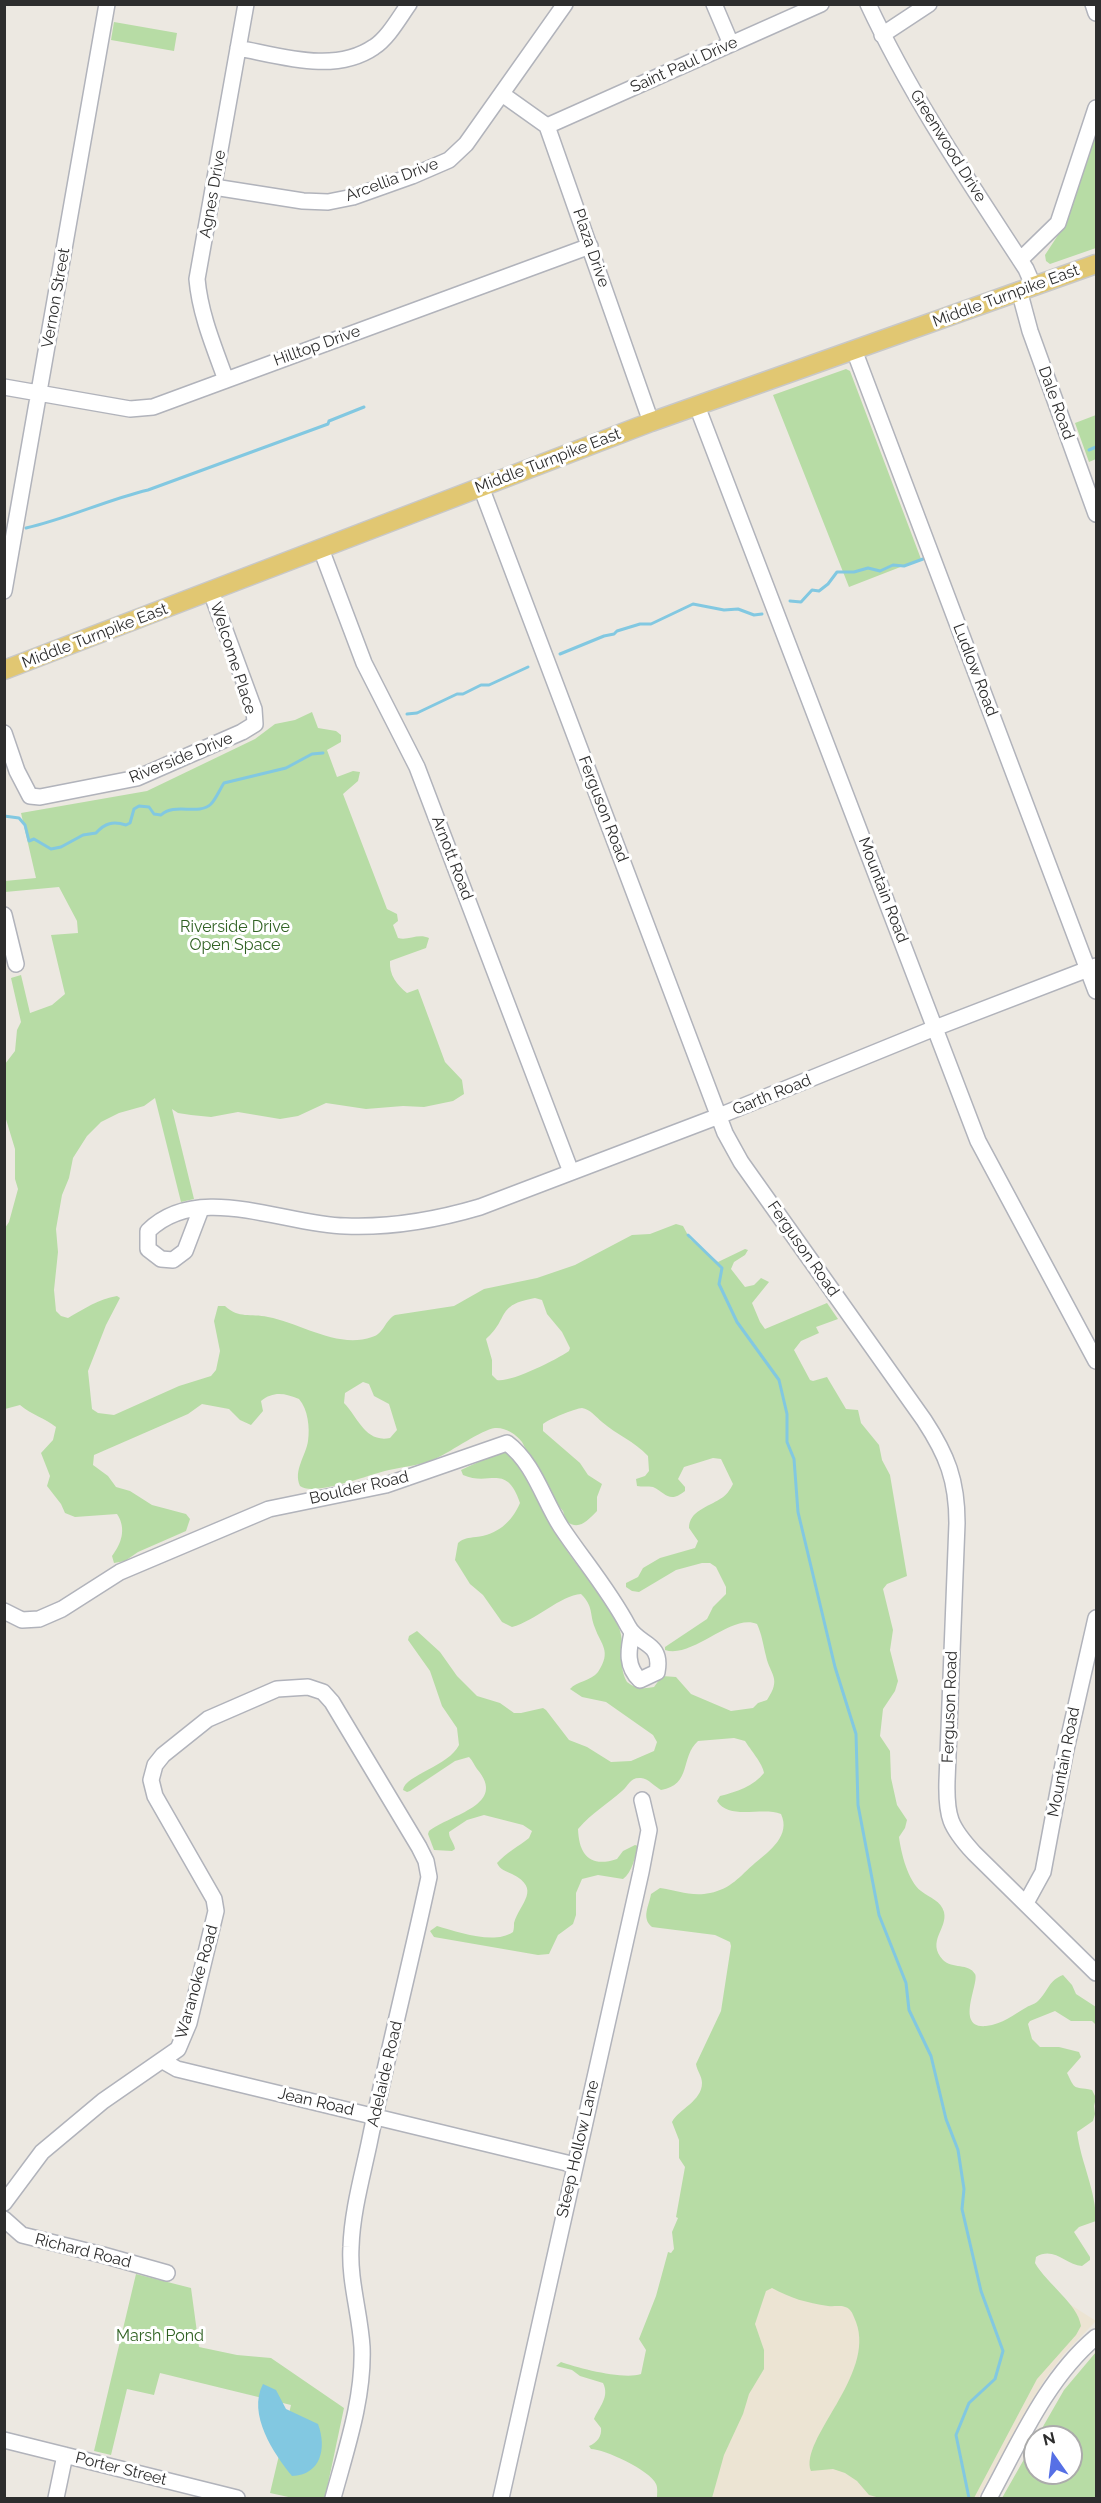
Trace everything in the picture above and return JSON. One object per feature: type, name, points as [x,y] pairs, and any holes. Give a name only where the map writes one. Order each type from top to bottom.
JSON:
[{"type":"main road","name":"Middle Turnpike East","points":[[4,670],[651,422],[1096,264]]},
{"type":"street","name":"Vernon Street","points":[[4,591],[107,4]]},
{"type":"street","name":"Agnes Drive","points":[[226,380],[204,318],[197,279],[246,4]]},
{"type":"street","points":[[238,48],[316,62],[354,58],[376,46],[409,4]]},
{"type":"street","name":"Arcellia Drive","points":[[214,187],[303,201],[328,201],[353,197],[449,160],[466,144],[565,4]]},
{"type":"street","points":[[714,4],[731,44]]},
{"type":"street","name":"Saint Paul Drive","points":[[547,126],[821,4]]},
{"type":"street","name":"Greenwood Drive","points":[[868,4],[882,35],[928,115],[1020,260],[1026,288]]},
{"type":"street","points":[[882,35],[929,4]]},
{"type":"street","points":[[1093,4],[1096,13]]},
{"type":"street","points":[[502,94],[547,126]]},
{"type":"street","points":[[1020,260],[1058,223],[1096,108]]},
{"type":"street","name":"Plaza Drive","points":[[547,126],[651,422]]},
{"type":"street","name":"Hilltop Drive","points":[[4,387],[130,409],[153,407],[590,246]]},
{"type":"street","name":"Dale Road","points":[[1026,288],[1030,331],[1096,514]]},
{"type":"street","name":"Ludlow Road","points":[[854,350],[1092,968],[1096,991]]},
{"type":"street","name":"Mountain Road","points":[[697,406],[978,1141],[1096,1361]]},
{"type":"street","name":"Ferguson Road","points":[[481,487],[719,1116],[741,1162],[924,1420],[940,1444],[951,1469],[957,1499],[957,1523],[946,1804],[957,1834],[1096,1973]]},
{"type":"street","name":"Arnott Road","points":[[321,549],[364,663],[417,767],[571,1172]]},
{"type":"street","name":"Welcome Place","points":[[211,592],[254,709],[255,724]]},
{"type":"street","name":"Riverside Drive","points":[[4,733],[17,771],[30,796],[40,797],[137,778],[232,737],[255,724]]},
{"type":"street","points":[[4,915],[16,964]]},
{"type":"street","name":"Garth Road","points":[[201,1209],[222,1206],[313,1224],[346,1227],[445,1218],[480,1207],[719,1116],[935,1028],[1092,968]]},
{"type":"street","name":"Boulder Road","points":[[4,1611],[22,1620],[39,1619],[62,1610],[120,1572],[269,1509],[386,1485],[507,1443],[521,1453],[561,1526],[613,1597],[632,1634]]},
{"type":"street","name":"Mountain Road","points":[[1026,1903],[1043,1872],[1065,1754],[1090,1670],[1096,1618]]},
{"type":"street","name":"Waranoke Road","points":[[4,2203],[42,2152],[103,2101],[178,2049],[189,2023],[216,1911],[214,1899],[154,1796],[152,1780],[155,1765],[163,1755],[208,1719],[277,1689],[308,1687]]},
{"type":"street","name":"Adelaide Road","points":[[308,1687],[323,1692],[332,1702],[419,1846],[426,1861],[429,1877],[375,2116],[351,2247],[352,2281],[360,2319],[362,2350],[359,2389],[350,2435],[333,2499]]},
{"type":"street","name":"Steep Hollow Lane","points":[[501,2499],[649,1830],[642,1800]]},
{"type":"street","name":"Jean Road","points":[[163,2061],[177,2069],[575,2164]]},
{"type":"street","name":"Richard Road","points":[[4,2219],[22,2235],[166,2273]]},
{"type":"street","points":[[989,2499],[1028,2426],[1058,2379],[1096,2337]]},
{"type":"street","name":"Porter Street","points":[[4,2440],[237,2499]]},
{"type":"street","points":[[56,2499],[65,2456]]},
{"type":"shaded area","points":[[794,2146],[960,2234],[1096,2321],[1064,2354],[1045,2379],[978,2498],[712,2498]]},
{"type":"green space","points":[[114,22],[177,33],[174,51],[111,40]]},
{"type":"green space","points":[[1096,116],[1096,248],[1050,264],[1046,261],[1045,255],[1062,229],[1074,202],[1077,180]]},
{"type":"green space","points":[[846,369],[850,371],[921,559],[849,587],[773,395]]},
{"type":"green space","points":[[1096,415],[1096,459],[1089,462],[1075,423]]},
{"type":"green space","name":"Riverside Drive Open Space","points":[[312,712],[318,728],[336,731],[341,735],[341,742],[327,750],[337,777],[353,771],[360,772],[358,781],[343,794],[387,909],[397,914],[398,921],[393,925],[398,938],[421,936],[429,938],[426,948],[390,961],[392,975],[407,993],[418,989],[445,1062],[462,1080],[464,1094],[453,1101],[424,1107],[366,1109],[326,1103],[298,1116],[280,1119],[238,1112],[211,1117],[178,1113],[172,1109],[194,1199],[181,1202],[155,1098],[144,1106],[119,1113],[101,1122],[87,1136],[73,1158],[69,1178],[62,1195],[56,1229],[58,1252],[54,1290],[56,1311],[68,1318],[104,1299],[117,1296],[120,1298],[106,1325],[88,1371],[92,1409],[98,1413],[114,1415],[179,1386],[211,1376],[216,1370],[220,1351],[214,1321],[218,1306],[225,1306],[235,1313],[281,1320],[332,1338],[359,1340],[376,1335],[395,1315],[454,1306],[484,1289],[537,1278],[575,1265],[632,1235],[650,1234],[676,1224],[683,1226],[690,1239],[718,1262],[745,1249],[748,1250],[745,1255],[734,1262],[731,1269],[745,1287],[754,1285],[761,1278],[769,1282],[752,1303],[765,1329],[827,1303],[838,1319],[816,1327],[819,1333],[801,1341],[794,1350],[810,1380],[827,1377],[846,1409],[858,1410],[861,1423],[879,1445],[882,1460],[890,1475],[907,1576],[887,1584],[883,1589],[893,1630],[890,1650],[898,1681],[895,1691],[883,1709],[880,1736],[890,1751],[891,1778],[897,1805],[907,1820],[899,1837],[906,1866],[916,1886],[943,1908],[943,1924],[937,1941],[938,1953],[947,1963],[969,1968],[975,1974],[970,2013],[971,2020],[977,2025],[986,2026],[1008,2019],[1038,2001],[1052,1983],[1063,1975],[1076,1994],[1096,2007],[1096,2025],[1092,2021],[1071,2021],[1055,2011],[1030,2021],[1028,2024],[1032,2039],[1040,2047],[1059,2047],[1079,2052],[1081,2057],[1067,2073],[1074,2085],[1078,2088],[1092,2090],[1096,2098],[1093,2121],[1077,2132],[1094,2198],[1096,2221],[1079,2227],[1074,2232],[1090,2260],[1082,2266],[1054,2255],[1042,2254],[1036,2257],[1035,2263],[1074,2310],[1081,2326],[1076,2335],[1037,2379],[974,2498],[880,2498],[869,2495],[857,2481],[845,2473],[833,2469],[811,2471],[810,2458],[816,2442],[856,2363],[859,2342],[856,2322],[851,2311],[845,2307],[806,2302],[772,2288],[766,2291],[755,2324],[764,2350],[764,2369],[749,2394],[743,2414],[724,2455],[712,2498],[657,2498],[656,2484],[652,2478],[616,2456],[591,2449],[589,2446],[597,2441],[601,2434],[601,2428],[594,2419],[605,2397],[603,2383],[556,2366],[561,2362],[623,2376],[641,2374],[646,2350],[639,2339],[656,2296],[668,2252],[671,2253],[674,2249],[672,2232],[678,2218],[676,2217],[685,2167],[679,2158],[679,2140],[672,2122],[694,2100],[701,2089],[702,2080],[696,2064],[721,2011],[731,1946],[730,1942],[715,1935],[652,1927],[646,1916],[651,1894],[660,1888],[697,1894],[710,1893],[724,1888],[767,1853],[781,1836],[783,1822],[781,1814],[765,1811],[738,1812],[723,1807],[717,1801],[720,1796],[750,1785],[764,1773],[759,1761],[745,1741],[734,1738],[698,1741],[689,1755],[682,1777],[671,1787],[661,1790],[646,1779],[634,1779],[578,1829],[584,1852],[588,1857],[600,1862],[617,1859],[623,1851],[635,1845],[638,1846],[631,1869],[623,1879],[598,1875],[582,1879],[576,1893],[576,1915],[573,1924],[558,1935],[549,1954],[538,1955],[434,1937],[430,1931],[437,1926],[486,1937],[505,1936],[513,1932],[514,1923],[527,1897],[526,1885],[501,1869],[497,1863],[529,1838],[532,1831],[523,1825],[484,1815],[467,1820],[449,1832],[455,1849],[452,1851],[434,1850],[429,1831],[473,1807],[481,1800],[486,1791],[485,1781],[469,1757],[455,1761],[410,1791],[403,1790],[411,1780],[446,1759],[459,1745],[457,1728],[442,1706],[430,1671],[408,1640],[409,1636],[417,1631],[440,1652],[457,1676],[477,1696],[500,1703],[514,1713],[543,1708],[569,1740],[587,1747],[611,1762],[631,1761],[654,1751],[657,1742],[653,1735],[606,1702],[582,1697],[570,1689],[598,1672],[605,1653],[593,1623],[590,1607],[581,1594],[573,1595],[512,1627],[502,1622],[483,1595],[470,1584],[455,1560],[458,1543],[466,1538],[491,1534],[508,1522],[520,1503],[515,1491],[503,1479],[473,1478],[463,1475],[461,1470],[502,1451],[514,1461],[561,1541],[611,1612],[621,1635],[623,1669],[627,1682],[637,1687],[647,1688],[654,1687],[662,1676],[676,1677],[691,1694],[731,1711],[753,1708],[758,1703],[767,1700],[774,1687],[774,1677],[757,1624],[747,1622],[736,1625],[688,1648],[676,1651],[665,1650],[665,1647],[707,1619],[713,1607],[726,1594],[726,1587],[716,1567],[710,1563],[702,1563],[676,1570],[639,1592],[626,1587],[626,1583],[638,1577],[643,1568],[660,1558],[695,1548],[698,1541],[689,1528],[692,1517],[724,1496],[733,1484],[721,1459],[713,1458],[684,1467],[678,1479],[685,1487],[685,1491],[671,1497],[653,1487],[637,1486],[636,1479],[645,1476],[649,1471],[648,1456],[590,1412],[582,1408],[556,1417],[543,1424],[543,1431],[580,1463],[588,1475],[602,1484],[597,1497],[597,1511],[583,1524],[575,1525],[566,1521],[563,1511],[551,1497],[522,1442],[503,1429],[495,1428],[482,1433],[424,1463],[389,1470],[343,1484],[307,1489],[300,1486],[298,1480],[309,1430],[308,1419],[299,1399],[279,1394],[266,1398],[261,1401],[263,1411],[251,1425],[240,1420],[229,1409],[202,1404],[188,1414],[94,1455],[93,1465],[108,1476],[116,1487],[130,1491],[152,1505],[186,1514],[190,1519],[186,1531],[138,1552],[125,1561],[114,1563],[112,1556],[122,1536],[122,1525],[117,1514],[75,1517],[65,1513],[47,1486],[50,1476],[41,1453],[53,1440],[56,1427],[20,1405],[5,1409],[5,1228],[9,1222],[18,1189],[15,1179],[15,1149],[5,1116],[5,1064],[15,1051],[17,1030],[21,1022],[11,978],[21,975],[30,1013],[52,1005],[65,994],[51,935],[78,933],[77,921],[59,887],[5,892],[5,881],[36,878],[21,813],[147,791],[255,739],[275,724],[295,720]],"holes":[[[535,1298],[542,1300],[547,1314],[562,1332],[570,1348],[569,1351],[522,1375],[497,1380],[492,1375],[492,1360],[486,1339],[508,1309],[514,1304]],[[363,1382],[369,1384],[374,1396],[389,1404],[397,1430],[390,1438],[381,1439],[368,1433],[344,1403],[345,1393]]]},
{"type":"green space","name":"Marsh Pond","points":[[136,2274],[191,2288],[199,2347],[237,2355],[271,2358],[344,2408],[325,2498],[293,2498],[270,2493],[291,2405],[160,2373],[154,2395],[127,2389],[111,2455],[94,2451]]},
{"type":"green space","points":[[1096,2352],[1096,2498],[1002,2498],[1023,2461],[1023,2485],[1083,2485],[1083,2425],[1044,2425],[1064,2390]]},
{"type":"water","points":[[263,2384],[276,2390],[286,2409],[318,2424],[322,2442],[321,2451],[319,2459],[310,2471],[292,2476],[271,2445],[260,2420],[258,2408]]},
{"type":"waterway","points":[[26,528],[148,490],[328,424],[329,421],[364,407]]},
{"type":"waterway","points":[[1089,450],[1096,447]]},
{"type":"waterway","points":[[790,601],[801,602],[812,590],[819,591],[837,572],[854,572],[868,568],[880,571],[893,565],[904,566],[923,559]]},
{"type":"waterway","points":[[560,654],[617,631],[640,624],[651,624],[693,604],[724,610],[738,609],[754,615],[762,614]]},
{"type":"waterway","points":[[407,714],[417,713],[457,694],[463,694],[481,685],[489,685],[528,667]]},
{"type":"waterway","points":[[4,816],[19,818],[25,825],[29,841],[34,839],[51,849],[61,847],[83,835],[96,833],[110,824],[126,825],[130,823],[134,809],[139,806],[149,807],[154,814],[161,815],[173,809],[206,807],[213,802],[224,783],[286,768],[312,754],[323,753]]},
{"type":"waterway","points":[[688,1235],[722,1268],[719,1284],[737,1322],[779,1380],[787,1414],[787,1442],[794,1459],[798,1512],[835,1667],[856,1734],[858,1805],[879,1915],[906,1983],[909,2010],[931,2056],[946,2119],[958,2150],[964,2189],[962,2209],[981,2291],[1003,2351],[995,2379],[969,2403],[956,2435],[969,2498]]}]
